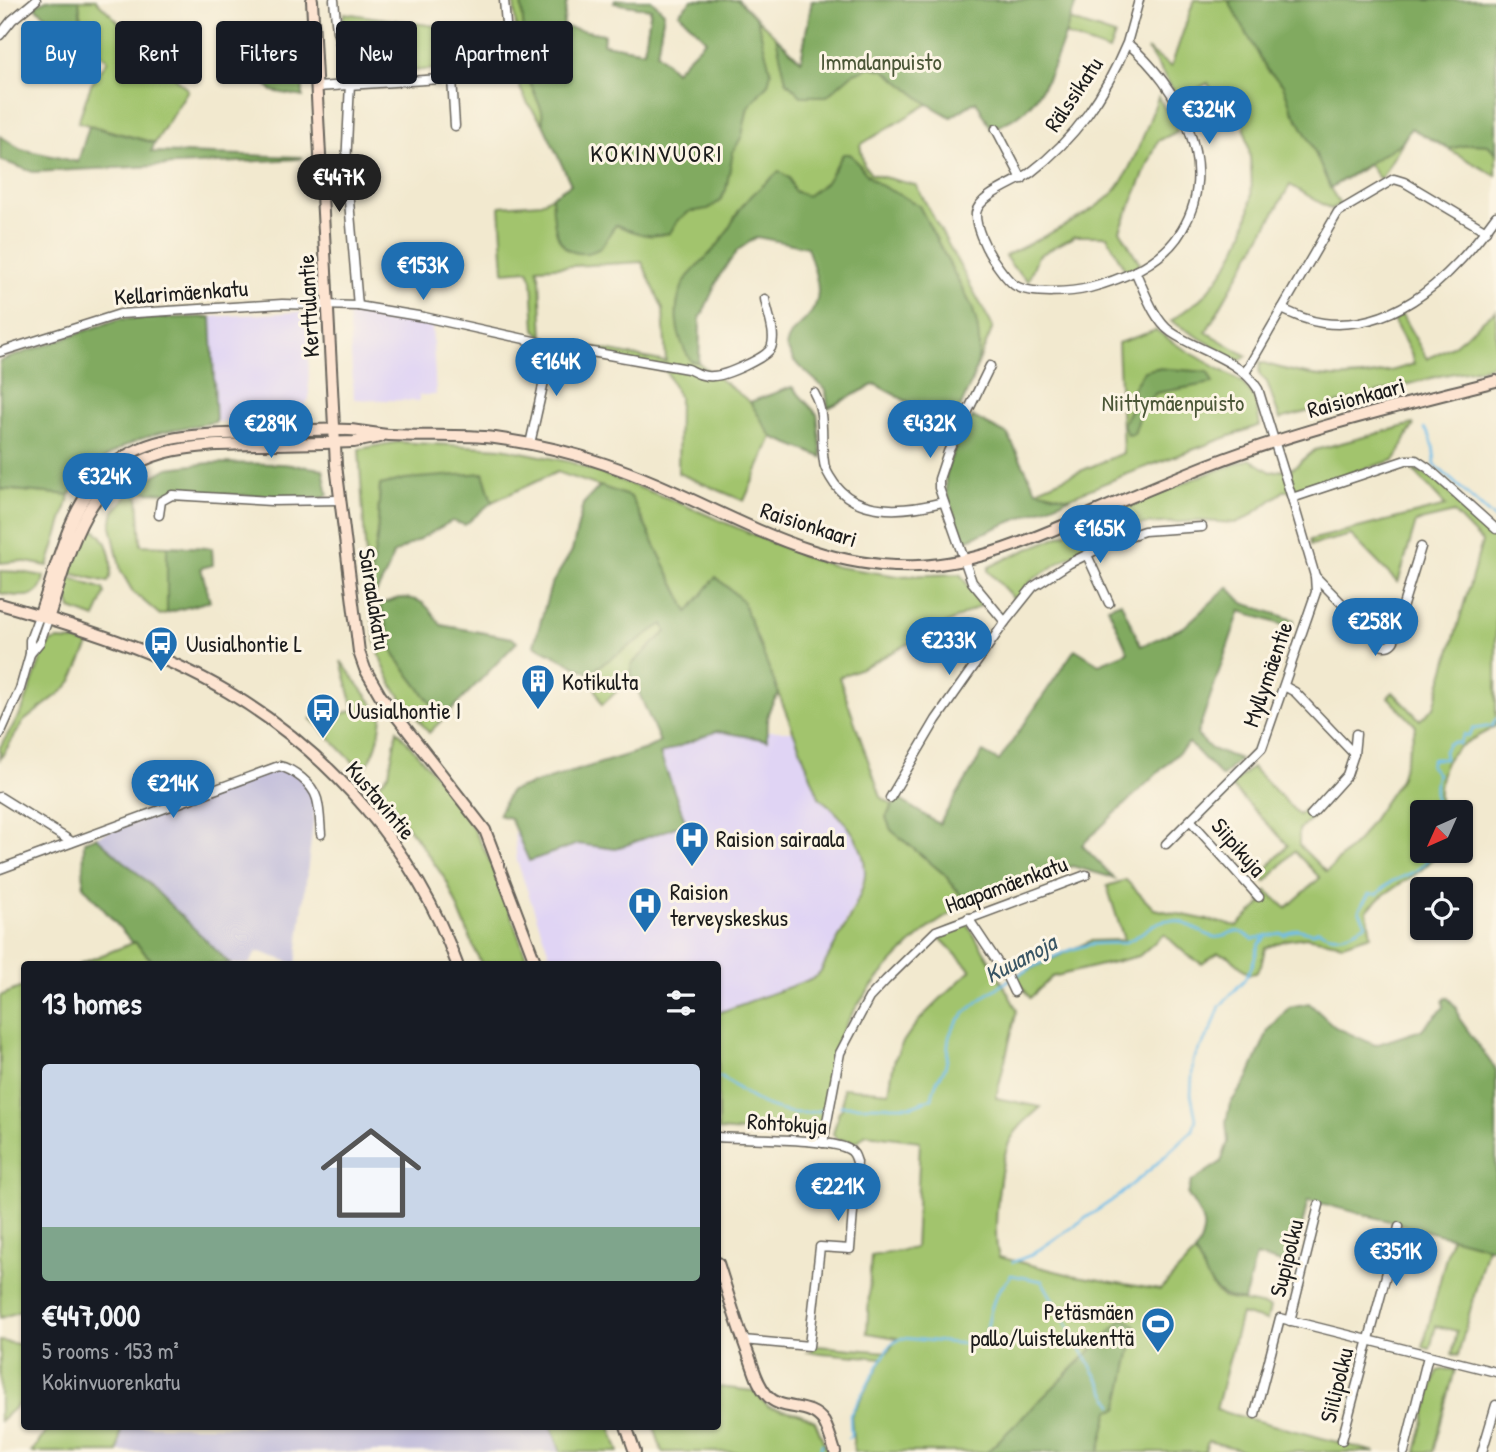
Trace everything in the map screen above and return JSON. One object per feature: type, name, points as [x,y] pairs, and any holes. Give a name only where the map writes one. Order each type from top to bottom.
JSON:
[{"type":"main road","name":"Kerttulantie","points":[[312,0],[335,442]]},
{"type":"main road","name":"Raisionkaari","points":[[44,617],[74,515],[98,479],[117,462],[145,447],[181,437],[335,429],[389,435],[476,436],[530,444],[603,463],[758,531],[828,556],[871,564],[921,566],[965,560],[1006,549],[1208,465],[1275,442],[1496,381]]},
{"type":"main road","name":"Raisionkaari","points":[[44,617],[84,518],[106,487],[130,468],[163,452],[183,447],[354,442],[389,435]]},
{"type":"main road","name":"Sairaalakatu","points":[[335,442],[356,634],[365,669],[395,716],[485,830],[535,961]]},
{"type":"main road","name":"Kustavintie","points":[[0,604],[139,650],[192,673],[238,698],[312,754],[356,798],[402,857],[438,921],[456,961]]},
{"type":"main road","points":[[721,1272],[743,1340],[766,1394],[780,1405],[804,1408],[818,1415],[828,1431],[835,1452]]},
{"type":"main road","points":[[627,1430],[635,1452]]},
{"type":"street","points":[[0,35],[12,20],[36,0]]},
{"type":"street","points":[[334,0],[336,21]]},
{"type":"street","points":[[504,0],[506,21]]},
{"type":"street","name":"Rälssikatu","points":[[1127,43],[1139,52],[1170,91],[1188,123],[1196,152],[1197,182],[1192,209],[1182,232],[1161,253],[1135,271],[1109,282],[1077,291],[1045,292],[1016,286],[1000,269],[980,232],[976,214],[981,202],[1022,179],[1052,156],[1075,133],[1112,79],[1127,43],[1139,0]]},
{"type":"street","points":[[317,87],[342,84]]},
{"type":"street","points":[[350,84],[346,166],[358,306]]},
{"type":"street","points":[[452,84],[455,126]]},
{"type":"street","points":[[996,130],[1022,179]]},
{"type":"street","points":[[1135,271],[1158,317],[1170,331],[1245,373],[1338,212],[1394,179],[1404,182],[1486,231]]},
{"type":"street","points":[[1282,309],[1308,320],[1341,324],[1394,312],[1421,296],[1467,256],[1496,216]]},
{"type":"street","name":"Kellarimäenkatu","points":[[0,352],[120,313],[329,304],[424,317],[717,377],[764,356],[771,349],[773,338],[765,299]]},
{"type":"street","points":[[530,444],[552,345]]},
{"type":"street","points":[[990,366],[942,468],[939,488],[972,582],[1005,622]]},
{"type":"street","name":"Myllymäentie","points":[[1166,844],[1262,747],[1316,592],[1315,576],[1258,388],[1245,373]]},
{"type":"street","points":[[814,393],[821,405],[824,464],[841,493],[860,504],[889,509],[943,502]]},
{"type":"street","points":[[1292,498],[1406,460],[1416,460],[1441,478],[1496,528]]},
{"type":"street","points":[[159,515],[161,501],[172,495],[271,501],[340,500]]},
{"type":"street","points":[[890,798],[936,720],[1033,587],[1087,555],[1144,530],[1202,527]]},
{"type":"street","points":[[1392,628],[1383,626],[1376,632],[1375,638],[1379,644],[1388,646],[1395,640],[1392,628],[1399,618],[1421,547]]},
{"type":"street","points":[[1087,555],[1109,603]]},
{"type":"street","points":[[1315,576],[1365,627],[1376,632]]},
{"type":"street","points":[[0,734],[16,700],[30,654],[40,642],[44,617]]},
{"type":"street","points":[[1284,686],[1295,692],[1354,754]]},
{"type":"street","points":[[1311,815],[1348,775],[1356,734]]},
{"type":"street","points":[[0,869],[279,766],[289,768],[311,788],[317,798],[321,834]]},
{"type":"street","points":[[0,797],[72,842]]},
{"type":"street","name":"Siipikuja","points":[[1191,821],[1259,897]]},
{"type":"street","name":"Haapamäenkatu","points":[[823,1143],[840,1053],[869,998],[936,931],[1086,875]]},
{"type":"street","points":[[968,918],[1006,975],[1014,992]]},
{"type":"street","name":"Rohtokuja","points":[[721,1137],[823,1143],[847,1148],[854,1153],[857,1162],[850,1248],[820,1247],[809,1346],[743,1340]]},
{"type":"street","name":"Supipolku","points":[[1290,1321],[1319,1205]]},
{"type":"street","name":"Siilipolku","points":[[1342,1440],[1399,1227]]},
{"type":"street","points":[[1255,1414],[1280,1318],[1496,1372]]},
{"type":"street","points":[[1404,1452],[1428,1356]]},
{"type":"street","points":[[1482,1452],[1496,1405]]},
{"type":"shaded area","points":[[348,309],[432,325],[436,395],[419,395],[419,401],[354,399]]},
{"type":"shaded area","points":[[299,312],[308,320],[309,399],[299,414],[286,419],[216,422],[211,317]]},
{"type":"shaded area","name":"Raision sairaala","points":[[717,731],[795,731],[819,797],[848,826],[862,852],[865,874],[858,897],[821,971],[814,978],[721,1012],[721,961],[552,961],[517,861],[510,791],[661,742]]},
{"type":"shaded area","points":[[292,764],[317,790],[296,961],[287,961],[260,952],[256,953],[251,961],[152,961],[83,886],[84,841]]},
{"type":"shaded area","points":[[121,1430],[553,1430],[561,1452],[118,1452]]},
{"type":"green space","points":[[47,0],[79,0],[81,21],[54,21],[33,6]]},
{"type":"green space","points":[[79,0],[96,0],[117,21],[115,21],[115,84],[182,84],[188,90],[155,143],[78,122],[91,85],[101,84],[101,70],[108,60],[101,54],[101,21],[81,21]]},
{"type":"green space","points":[[514,0],[567,0],[564,21],[515,21]]},
{"type":"green space","points":[[521,0],[567,0],[564,21],[523,21]]},
{"type":"green space","points":[[615,0],[651,0],[664,12],[657,53],[675,71],[706,40],[679,13],[692,0],[738,0],[801,61],[812,0],[1077,0],[1070,20],[1115,35],[1109,51],[1065,35],[1037,97],[1021,113],[992,130],[976,101],[951,117],[928,104],[860,145],[864,165],[871,174],[916,185],[993,327],[952,426],[875,384],[828,408],[826,390],[816,379],[875,359],[806,196],[794,191],[789,178],[744,204],[723,239],[701,264],[699,363],[750,402],[792,387],[817,414],[822,457],[772,437],[744,501],[678,473],[679,397],[666,371],[570,352],[576,344],[666,362],[663,309],[642,262],[537,268],[543,338],[535,329],[532,280],[528,270],[504,272],[500,206],[541,203],[571,184],[543,124],[520,84],[573,84],[573,29],[604,34],[603,44],[644,51],[651,9],[614,3]]},
{"type":"green space","points":[[615,0],[651,0],[664,12],[657,53],[675,71],[706,40],[679,13],[692,0],[738,0],[757,19],[771,73],[768,84],[748,107],[742,136],[733,152],[726,190],[720,201],[708,209],[689,212],[678,220],[670,233],[648,235],[616,225],[602,246],[595,251],[578,253],[564,246],[556,230],[552,196],[571,184],[543,124],[542,111],[531,84],[573,84],[573,29],[604,34],[603,44],[644,51],[651,9],[614,3]]},
{"type":"green space","name":"Immalanpuisto","points":[[812,0],[1077,0],[1057,58],[1043,86],[1022,113],[992,130],[976,101],[951,117],[928,104],[884,70],[870,67],[852,74],[827,96],[801,96],[786,81],[776,37],[801,61]]},
{"type":"green space","points":[[1194,0],[1496,0],[1496,176],[1411,128],[1380,180],[1369,165],[1330,188],[1340,204],[1331,209],[1290,185],[1206,332],[1247,356],[1239,361],[1171,321],[1201,298],[1223,271],[1236,249],[1245,226],[1252,180],[1250,155],[1238,103],[1221,110],[1208,83],[1179,99],[1147,49],[1171,67]]},
{"type":"green space","points":[[1496,0],[1496,153],[1488,145],[1472,144],[1449,149],[1411,128],[1402,142],[1330,188],[1310,141],[1291,108],[1283,85],[1267,70],[1229,2]]},
{"type":"green space","points":[[344,13],[401,21],[343,21]]},
{"type":"green space","points":[[417,23],[431,25],[431,69],[417,70]]},
{"type":"green space","points":[[266,84],[303,84],[303,97],[272,91]]},
{"type":"green space","points":[[1158,97],[1178,131],[1158,141],[1120,230],[1140,264],[1126,272],[1107,236],[1075,236],[1038,256],[1028,281],[1005,256],[1075,220],[1112,194],[1126,175]]},
{"type":"green space","points":[[89,126],[155,143],[151,152],[303,157],[33,172],[0,160],[0,136],[21,149],[78,162]]},
{"type":"green space","points":[[843,154],[850,154],[878,184],[919,206],[972,307],[977,325],[979,355],[971,382],[952,426],[875,384],[828,408],[826,390],[794,361],[786,346],[791,334],[812,312],[818,294],[816,276],[807,247],[757,237],[738,250],[720,275],[700,319],[699,363],[691,361],[685,351],[677,320],[678,298],[682,288],[691,273],[723,238],[747,200],[779,171],[789,178],[794,191],[807,196],[826,182]]},
{"type":"green space","points":[[1496,310],[1496,361],[1487,367],[1439,376],[1280,419],[1267,382],[1259,374],[1260,362],[1318,376],[1355,377],[1393,370],[1414,364],[1393,320],[1402,315],[1427,359],[1454,345]]},
{"type":"green space","points":[[211,317],[216,422],[167,431],[122,447],[91,469],[70,495],[0,489],[0,361],[119,319]]},
{"type":"green space","name":"Niittymäenpuisto","points":[[1156,330],[1242,382],[1255,399],[1260,425],[1127,474],[966,540],[945,479],[953,451],[973,417],[1008,435],[1036,490],[1123,453],[1118,343]]},
{"type":"green space","points":[[1156,368],[1208,372],[1213,383],[1156,393],[1143,406],[1134,434],[1127,435],[1123,424],[1133,404],[1133,388],[1144,371]]},
{"type":"green space","points":[[792,387],[817,414],[822,457],[772,437],[750,402]]},
{"type":"green space","points":[[973,417],[1008,435],[1036,490],[1070,498],[966,540],[950,503],[946,477],[948,465]]},
{"type":"green space","points":[[1413,424],[1394,460],[1284,491],[1247,518],[1235,523],[1201,521],[1143,524],[1068,557],[1032,580],[1015,600],[988,571],[989,567],[1012,556],[1198,477],[1250,459],[1271,472],[1293,468],[1315,450]]},
{"type":"green space","points":[[398,442],[502,448],[570,462],[670,499],[808,558],[838,567],[898,576],[960,574],[982,605],[866,666],[839,677],[881,797],[893,805],[886,817],[891,830],[944,874],[968,904],[936,923],[914,942],[886,969],[861,1000],[835,1049],[825,1108],[813,1137],[721,1130],[721,1012],[814,978],[821,971],[854,908],[865,873],[861,851],[851,830],[819,797],[742,600],[688,612],[631,497],[557,472],[492,502],[483,473],[380,485],[377,539],[368,592],[359,449]]},
{"type":"green space","points":[[210,463],[283,464],[323,469],[328,495],[323,498],[142,492],[136,486],[168,468]]},
{"type":"green space","points":[[1411,468],[1438,481],[1496,539],[1496,726],[1461,746],[1451,755],[1440,779],[1439,800],[1410,800],[1410,863],[1429,863],[1384,895],[1367,911],[1371,935],[1343,944],[1306,937],[1286,940],[1265,948],[1261,966],[1256,973],[1249,974],[1228,956],[1218,953],[1202,964],[1164,934],[1139,956],[1052,977],[1030,998],[1015,976],[1090,941],[1124,940],[1107,886],[1126,880],[1154,909],[1237,926],[1262,903],[1259,899],[1267,891],[1286,908],[1320,878],[1294,851],[1266,882],[1261,875],[1288,845],[1231,786],[1252,767],[1299,815],[1305,809],[1313,817],[1299,830],[1299,845],[1326,872],[1358,841],[1400,779],[1416,726],[1388,697],[1393,692],[1420,720],[1434,707],[1482,542],[1454,513],[1416,522],[1398,583],[1351,535],[1311,545],[1310,540],[1446,506]]},
{"type":"green space","points":[[483,473],[492,502],[465,525],[452,521],[393,554],[376,593],[368,592],[377,539],[380,485],[405,479]]},
{"type":"green space","points":[[136,486],[142,492],[138,496],[141,545],[167,546],[167,613],[160,615],[133,592],[121,571],[111,526],[114,511]]},
{"type":"green space","points":[[600,486],[631,497],[688,612],[716,577],[742,600],[779,694],[768,716],[767,740],[717,731],[660,754],[686,823],[616,849],[578,844],[529,861],[510,818],[498,815],[510,791],[646,749],[660,742],[632,677],[631,665],[666,632],[663,624],[589,673],[534,645],[551,585],[572,551],[583,504]]},
{"type":"green space","points":[[0,489],[70,495],[48,566],[21,561],[0,563]]},
{"type":"green space","points":[[86,527],[100,534],[105,541],[111,558],[108,582],[69,573]]},
{"type":"green space","points":[[167,546],[212,548],[213,565],[201,568],[210,601],[167,613]]},
{"type":"green space","points":[[0,571],[44,576],[39,590],[34,594],[14,596],[0,593]]},
{"type":"green space","points":[[68,577],[103,589],[105,593],[95,618],[71,609],[67,595]]},
{"type":"green space","points":[[1228,587],[1243,603],[1294,620],[1292,628],[1240,611],[1197,735],[1211,749],[1240,759],[1222,777],[1189,743],[1082,845],[1114,878],[1072,866],[968,904],[944,874],[891,830],[886,817],[897,798],[939,824],[983,752],[999,761],[1075,649],[1099,664],[1128,652],[1108,607],[1121,602],[1141,646],[1184,627]]},
{"type":"green space","points":[[399,598],[424,604],[441,625],[512,638],[517,642],[443,719],[395,656],[380,604]]},
{"type":"green space","points":[[380,604],[395,656],[443,719],[429,733],[394,688],[383,665],[376,643],[371,607]]},
{"type":"green space","points":[[663,623],[666,632],[631,665],[632,677],[602,705],[589,673]]},
{"type":"green space","points":[[58,640],[89,645],[72,681],[24,721],[0,759],[0,747],[22,711],[45,648]]},
{"type":"green space","points":[[341,661],[382,716],[371,759],[362,771],[310,718],[320,721],[354,710]]},
{"type":"green space","points":[[397,730],[442,784],[473,828],[494,871],[528,961],[480,961],[447,882],[418,840],[376,788],[389,773]]},
{"type":"green space","points":[[96,837],[142,877],[227,961],[152,961],[83,886],[84,841]]},
{"type":"green space","points":[[966,922],[1017,1010],[996,1098],[1041,1107],[1017,1130],[1003,1163],[996,1232],[999,1257],[1071,1275],[1160,1290],[1195,1253],[1213,1288],[1224,1298],[1270,1307],[1267,1321],[1241,1314],[1216,1410],[1375,1452],[1249,1452],[1208,1441],[1205,1452],[854,1452],[851,1416],[883,1358],[808,1352],[817,1346],[888,1352],[897,1338],[867,1333],[871,1256],[915,1248],[920,1141],[866,1134],[857,1142],[837,1139],[833,1134],[839,1111],[842,1109],[843,1088],[889,1092],[895,1059],[909,1034],[928,1011],[971,970],[939,937],[949,929]]},
{"type":"green space","points":[[135,942],[152,961],[87,961]]},
{"type":"green space","points":[[21,987],[21,1311],[0,1318],[0,996]]},
{"type":"green space","points":[[1447,997],[1457,1008],[1459,1018],[1496,1070],[1496,1249],[1308,1200],[1293,1266],[1256,1256],[1244,1301],[1232,1299],[1217,1291],[1195,1253],[1200,1244],[1203,1223],[1188,1195],[1191,1182],[1221,1162],[1228,1142],[1226,1122],[1230,1104],[1248,1078],[1268,1031],[1289,1007],[1309,1003],[1335,1027],[1375,1045],[1421,1030],[1444,1007],[1443,1001]]},
{"type":"green space","points":[[1451,1237],[1487,1247],[1458,1356],[1452,1354],[1457,1331],[1436,1326],[1430,1349],[1423,1347]]},
{"type":"green space","points":[[1124,1318],[1136,1326],[1118,1409],[1109,1411],[1099,1452],[987,1452]]},
{"type":"green space","points":[[0,1341],[21,1344],[21,1402],[0,1421]]},
{"type":"green space","points":[[1455,1370],[1433,1452],[1416,1452],[1435,1377],[1438,1371]]},
{"type":"green space","points":[[721,1387],[754,1391],[769,1407],[798,1413],[815,1421],[828,1452],[662,1452],[655,1430],[721,1430]]},
{"type":"green space","points":[[48,1430],[121,1430],[118,1452],[31,1452]]},
{"type":"green space","points":[[553,1430],[611,1430],[619,1452],[561,1452]]},
{"type":"waterway","points":[[1424,428],[1432,440],[1435,465],[1496,520]]},
{"type":"waterway","name":"Kuuanoja","points":[[1435,800],[1437,774],[1430,766],[1432,759],[1445,759],[1444,751],[1448,744],[1459,744],[1464,734],[1468,736],[1473,729],[1492,726],[1496,719]]},
{"type":"waterway","name":"Kuuanoja","points":[[840,1106],[912,1106],[932,1098],[947,1060],[949,1036],[960,1019],[990,992],[1068,951],[1088,945],[1121,943],[1133,939],[1156,923],[1169,920],[1181,922],[1214,937],[1239,932],[1253,939],[1281,933],[1284,935],[1297,929],[1343,935],[1366,924],[1359,910],[1369,894],[1377,894],[1391,882],[1425,863]]},
{"type":"waterway","points":[[1013,1262],[1031,1255],[1117,1197],[1193,1130],[1196,1119],[1191,1094],[1193,1060],[1212,1028],[1220,1006],[1244,980],[1259,944],[1267,936]]},
{"type":"waterway","name":"Kuuanoja","points":[[721,1077],[759,1102],[783,1111],[796,1113],[826,1109]]},
{"type":"waterway","points":[[978,1345],[983,1344],[994,1300],[1011,1275],[1042,1281],[1113,1405]]},
{"type":"waterway","points":[[848,1438],[851,1436],[850,1415],[890,1345],[902,1338],[966,1344]]},
{"type":"waterway","points":[[820,1452],[822,1444]]},
{"type":"place","name":"Uusialhontie L","points":[[161,673]]},
{"type":"place","name":"Kotikulta","points":[[538,711]]},
{"type":"place","name":"Uusialhontie I","points":[[323,740]]},
{"type":"place","name":"Raision sairaala","points":[[692,868]]},
{"type":"place","name":"Raision terveyskeskus","points":[[645,934]]},
{"type":"place","name":"Petäsmäen pallo/luistelukenttä","points":[[1158,1354]]},
{"type":"district","name":"KOKINVUORI","points":[[657,153]]}]
